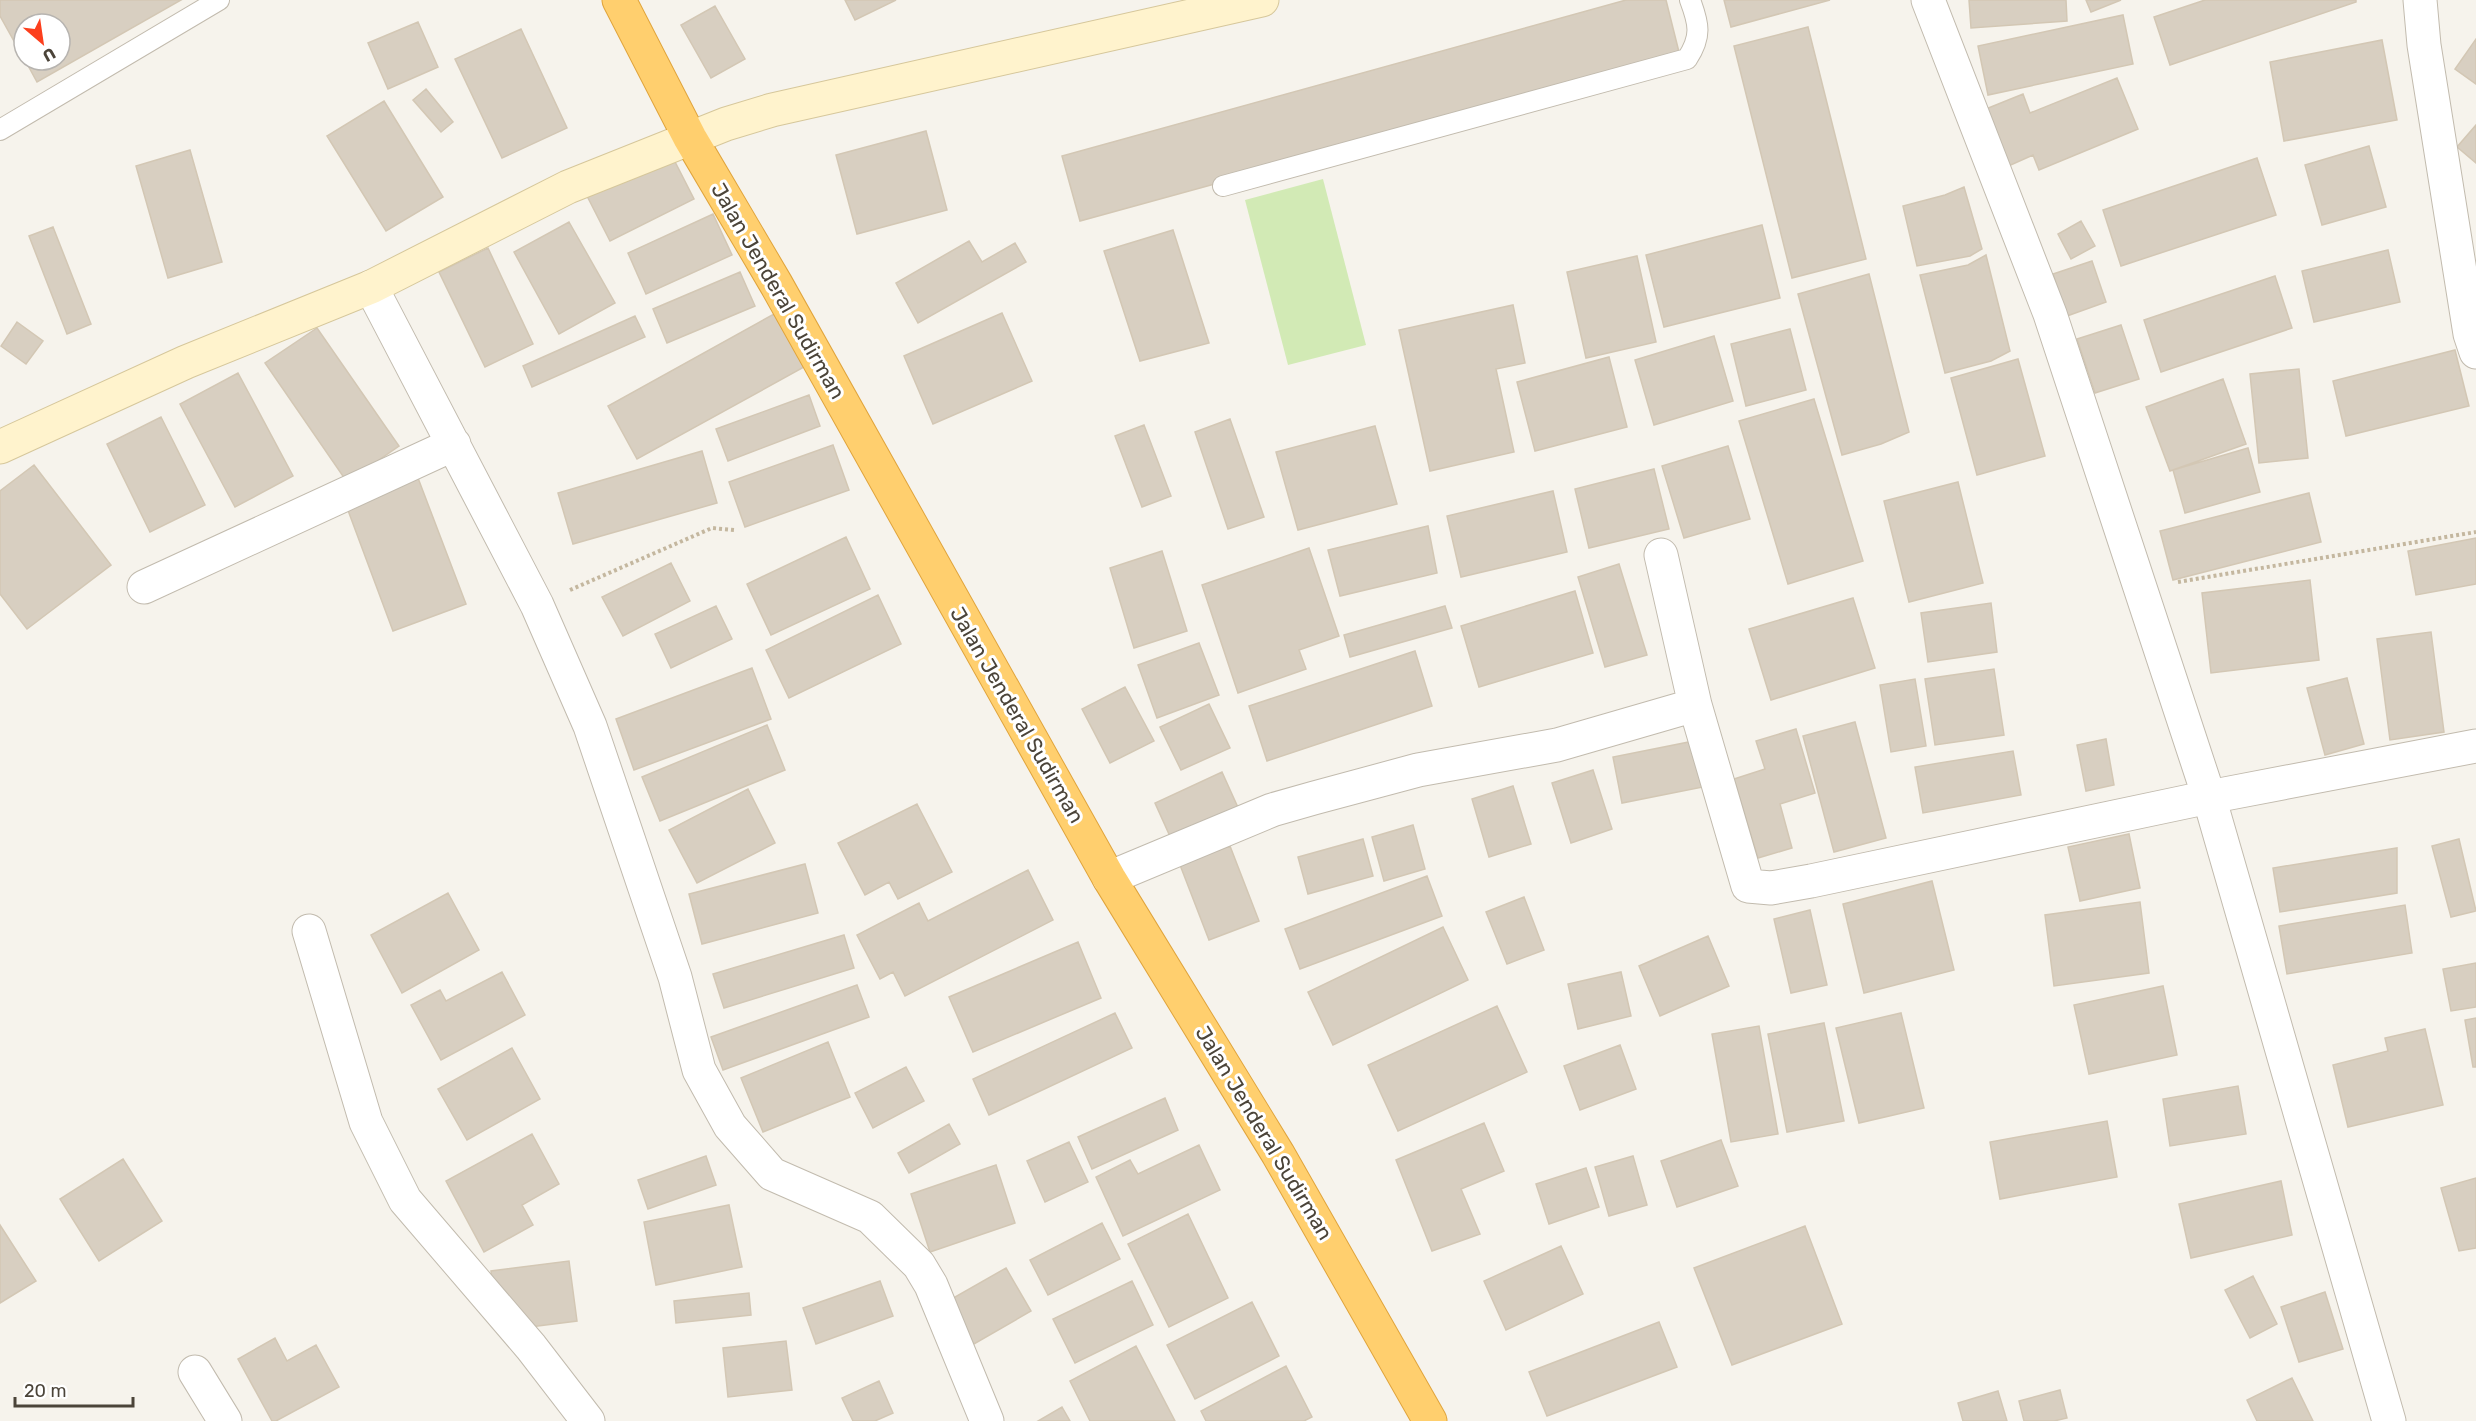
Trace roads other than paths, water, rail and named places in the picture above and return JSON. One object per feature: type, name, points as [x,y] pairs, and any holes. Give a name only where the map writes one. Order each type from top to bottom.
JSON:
[{"type":"highway","name":"Jalan Jenderal Sudirman","points":[[619,0],[690,138],[776,284],[1109,878],[1272,1144],[1430,1421]]},
{"type":"street","points":[[0,447],[186,362],[371,287],[568,187],[690,138],[772,110],[1262,0]]},
{"type":"street","points":[[1928,0],[2050,314],[2209,797],[2389,1421]]},
{"type":"street","points":[[2420,0],[2424,45],[2470,334],[2476,352]]},
{"type":"street","points":[[371,287],[537,605],[590,726],[675,977],[699,1070],[730,1126],[772,1174],[870,1217],[919,1265],[931,1285],[987,1421]]},
{"type":"street","points":[[144,587],[454,444]]},
{"type":"street","points":[[1661,555],[1695,705],[1748,886],[1771,888],[1811,881],[2209,797],[2476,746]]},
{"type":"street","points":[[1109,878],[1272,810],[1418,770],[1557,745],[1695,705]]},
{"type":"street","points":[[309,931],[366,1122],[405,1200],[531,1347],[588,1421]]},
{"type":"street","points":[[195,1372],[225,1421]]},
{"type":"lane","points":[[0,130],[219,0]]},
{"type":"lane","points":[[1223,186],[1687,58],[1697,43],[1698,21],[1690,0]]}]
